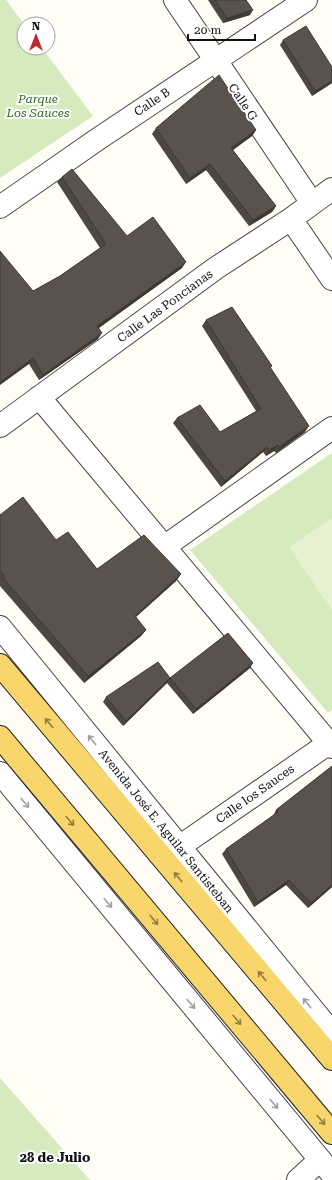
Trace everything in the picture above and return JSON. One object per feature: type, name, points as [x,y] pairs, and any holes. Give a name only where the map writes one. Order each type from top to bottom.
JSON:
[{"type":"main road","name":"Avenida José E. Aguilar Santisteban","points":[[0,665],[332,1059]]},
{"type":"main road","points":[[0,737],[332,1133]]},
{"type":"street","name":"Calle G","points":[[174,0],[312,203]]},
{"type":"street","name":"Calle B","points":[[0,207],[98,138],[306,0]]},
{"type":"street","name":"Calle Las Poncianas","points":[[0,426],[216,268],[291,219],[332,189]]},
{"type":"street","points":[[291,219],[332,279]]},
{"type":"street","points":[[40,397],[164,547],[331,744]]},
{"type":"street","points":[[164,547],[332,428]]},
{"type":"street","name":"Avenida José E. Aguilar Santisteban","points":[[0,627],[179,847],[330,1029]]},
{"type":"street","name":"Calle los Sauces","points":[[179,847],[331,744]]},
{"type":"street","points":[[0,773],[326,1167],[298,1180]]},
{"type":"green space","name":"Parque Los Sauces","points":[[0,0],[6,0],[18,16],[16,16],[16,56],[48,56],[93,116],[0,178]]},
{"type":"green space","points":[[332,453],[332,710],[328,713],[190,550]]},
{"type":"green space","points":[[332,518],[332,610],[289,547]]},
{"type":"green space","points":[[0,1078],[90,1180],[0,1180]]},
{"type":"building","points":[[215,0],[246,0],[253,10],[227,18]]},
{"type":"building","points":[[306,26],[332,67],[332,81],[315,91],[283,40]]},
{"type":"building","points":[[219,75],[256,130],[231,148],[276,206],[253,220],[210,164],[190,178],[156,128]]},
{"type":"building","points":[[72,169],[127,236],[153,217],[186,262],[97,326],[102,333],[43,375],[33,358],[0,382],[0,251],[33,291],[60,276],[106,244],[62,177]]},
{"type":"building","points":[[232,307],[272,366],[270,367],[309,426],[279,447],[278,445],[269,450],[267,447],[225,481],[177,418],[200,405],[220,432],[261,409],[206,320]]},
{"type":"building","points":[[23,497],[56,540],[68,532],[97,569],[144,535],[181,574],[135,616],[146,630],[88,676],[3,578],[5,576],[0,571],[0,515]]},
{"type":"building","points":[[228,633],[253,663],[196,709],[170,678]]},
{"type":"building","points":[[158,662],[170,678],[126,721],[106,697]]},
{"type":"building","points":[[332,766],[332,885],[311,903],[289,880],[258,902],[226,849],[278,812],[276,810]]},
{"type":"district","name":"28 de Julio","points":[[55,1157]]}]
